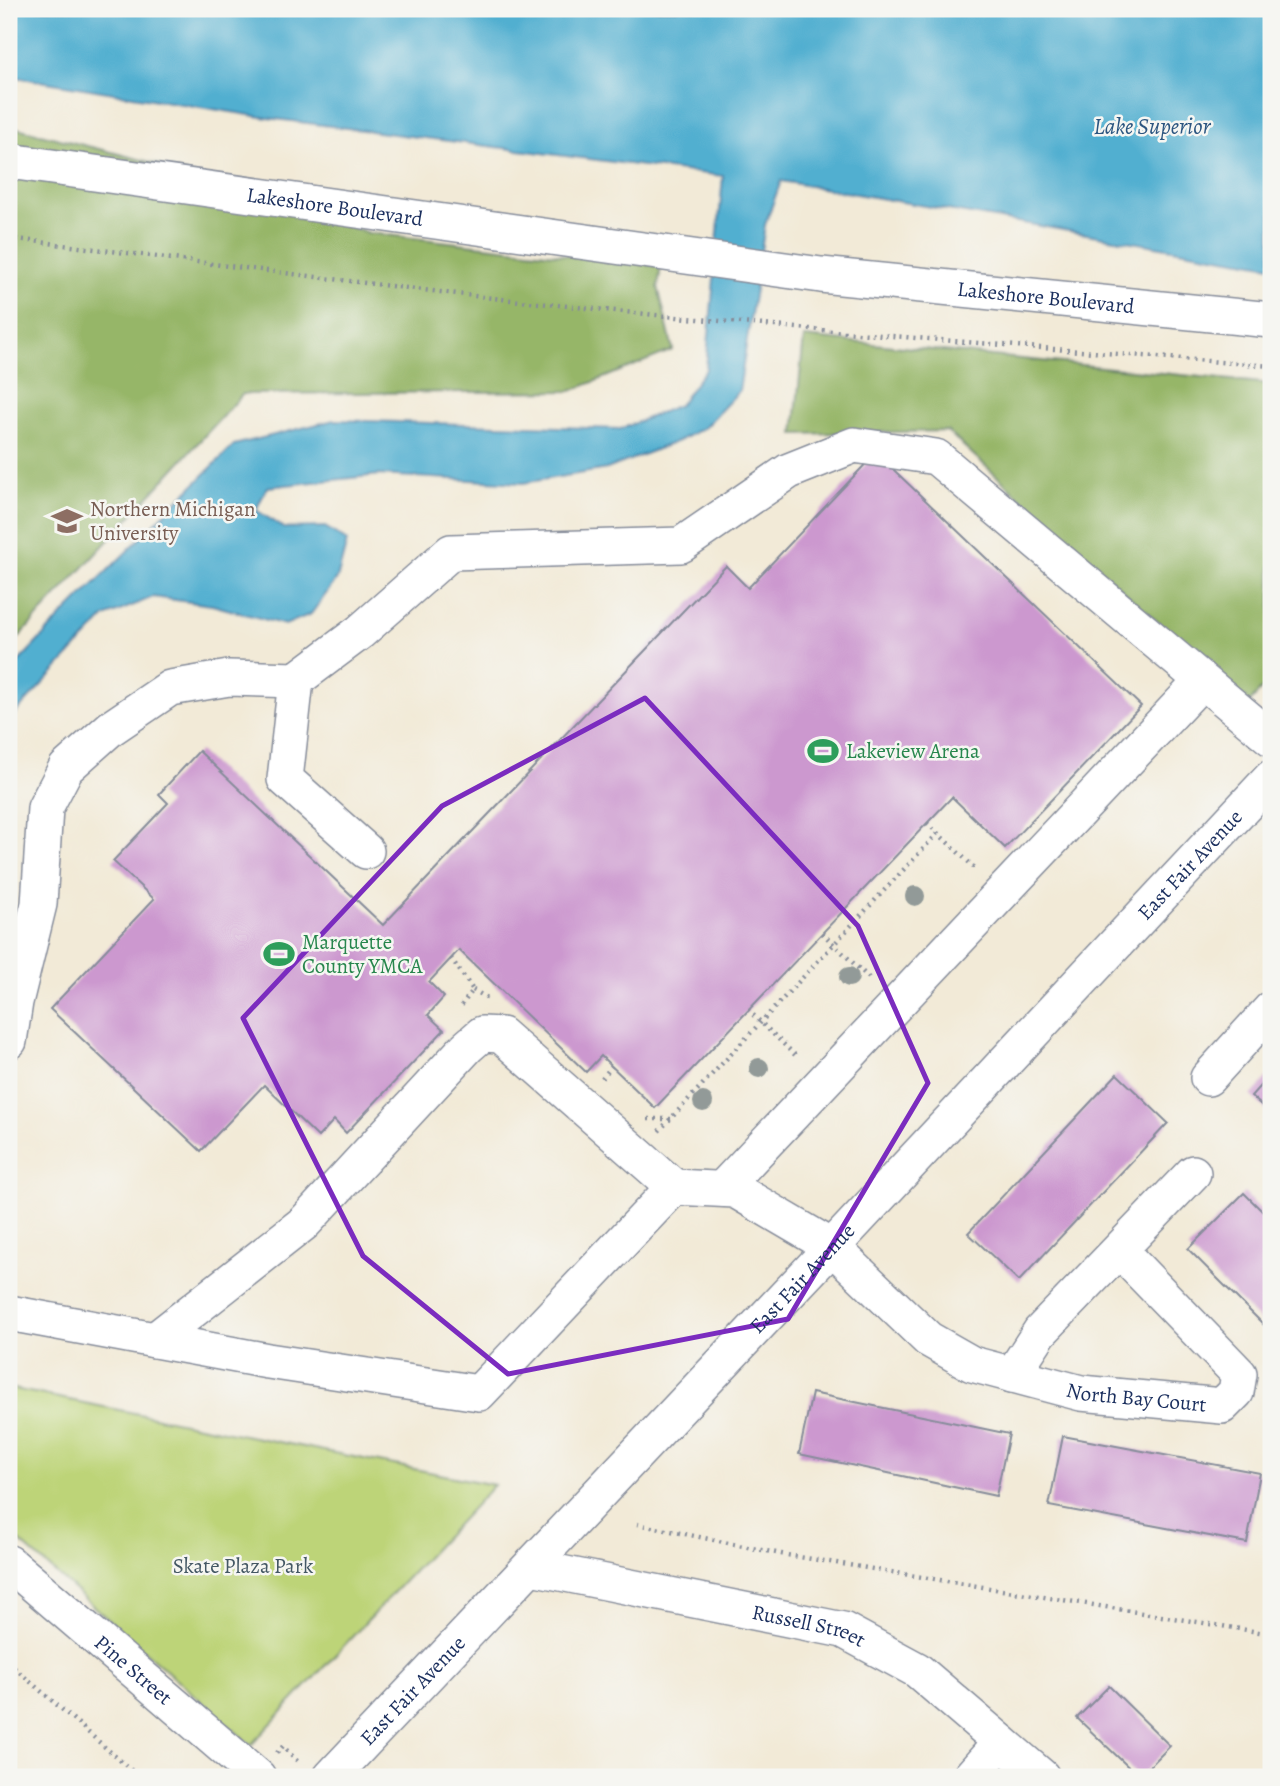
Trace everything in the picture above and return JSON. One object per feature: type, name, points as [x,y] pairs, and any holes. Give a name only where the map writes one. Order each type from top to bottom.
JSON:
[{"type":"street","name":"Lakeshore Boulevard","points":[[9,161],[821,275],[1271,320]]},
{"type":"street","points":[[9,1041],[15,1002],[39,904],[45,808],[66,768],[111,728],[170,688],[229,678],[296,680],[360,632],[452,552],[681,545],[789,471],[854,445],[936,457],[1271,738]]},
{"type":"street","points":[[296,680],[285,779],[366,851]]},
{"type":"street","points":[[722,1189],[1202,681]]},
{"type":"street","name":"East Fair Avenue","points":[[331,1777],[1271,778]]},
{"type":"street","points":[[1208,1078],[1271,1009]]},
{"type":"street","points":[[9,1313],[155,1340],[387,1381],[479,1393],[674,1187],[501,1035],[482,1034],[304,1223],[155,1340]]},
{"type":"street","points":[[1012,1375],[1040,1332],[1193,1174]]},
{"type":"street","name":"North Bay Court","points":[[674,1187],[735,1190],[832,1247],[928,1339],[972,1364],[1081,1393],[1222,1406],[1236,1392],[1239,1374],[1120,1251]]},
{"type":"street","name":"Pine Street","points":[[9,1563],[258,1777]]},
{"type":"street","name":"Russell Street","points":[[531,1567],[843,1630],[917,1670],[1042,1777]]},
{"type":"street","points":[[970,1777],[1001,1742]]},
{"type":"path","points":[[9,238],[408,288],[661,314],[1271,366]]},
{"type":"path","points":[[927,824],[980,873]]},
{"type":"path","points":[[656,1135],[937,834]]},
{"type":"path","points":[[822,933],[869,978]]},
{"type":"path","points":[[451,958],[473,990],[459,1009]]},
{"type":"path","points":[[748,1010],[796,1056]]},
{"type":"path","points":[[597,1084],[612,1066]]},
{"type":"path","points":[[637,1524],[781,1553],[1271,1634]]},
{"type":"path","points":[[9,1663],[139,1777]]},
{"type":"highlighted area","points":[[645,698],[858,926],[928,1083],[788,1319],[508,1374],[363,1256],[243,1018],[442,806]]},
{"type":"green space","points":[[9,126],[146,161],[369,233],[661,266],[658,287],[673,350],[571,391],[243,394],[9,648]]},
{"type":"green space","points":[[804,337],[1271,384],[1271,679],[1248,704],[947,431],[794,434]]},
{"type":"green space","name":"Skate Plaza Park","points":[[9,1388],[494,1485],[251,1745],[9,1532]]},
{"type":"water","name":"Lake Superior","points":[[9,9],[1271,9],[1271,266],[781,181],[765,225],[739,391],[705,427],[678,441],[607,469],[523,483],[379,475],[267,487],[256,510],[284,528],[325,527],[347,541],[337,579],[311,614],[285,625],[212,605],[153,597],[105,617],[9,720],[9,672],[234,445],[334,420],[621,429],[679,405],[706,369],[723,176],[268,118],[9,76]]},
{"type":"building","name":"Lakeview Arena","points":[[876,453],[1141,706],[1005,848],[952,797],[655,1108],[601,1056],[586,1072],[459,950],[429,982],[444,997],[428,1015],[444,1030],[346,1133],[334,1120],[318,1137],[264,1085],[201,1151],[50,1009],[154,899],[113,861],[168,803],[159,794],[199,751],[383,925],[726,566],[748,588]]},
{"type":"building","points":[[1117,1074],[1168,1123],[1019,1281],[968,1233]]},
{"type":"building","points":[[1267,1078],[1271,1082],[1271,1114],[1251,1096]]},
{"type":"building","points":[[1244,1193],[1271,1220],[1271,1332],[1188,1249]]},
{"type":"building","points":[[812,1393],[1009,1434],[996,1496],[799,1454]]},
{"type":"building","points":[[1063,1436],[1260,1473],[1247,1543],[1049,1506]]},
{"type":"building","points":[[1109,1686],[1170,1746],[1139,1777],[1077,1718]]},
{"type":"place","name":"Northern Michigan University","points":[[67,521]]},
{"type":"place","name":"Lakeview Arena","points":[[823,751]]},
{"type":"place","name":"Marquette County YMCA","points":[[279,954]]}]
